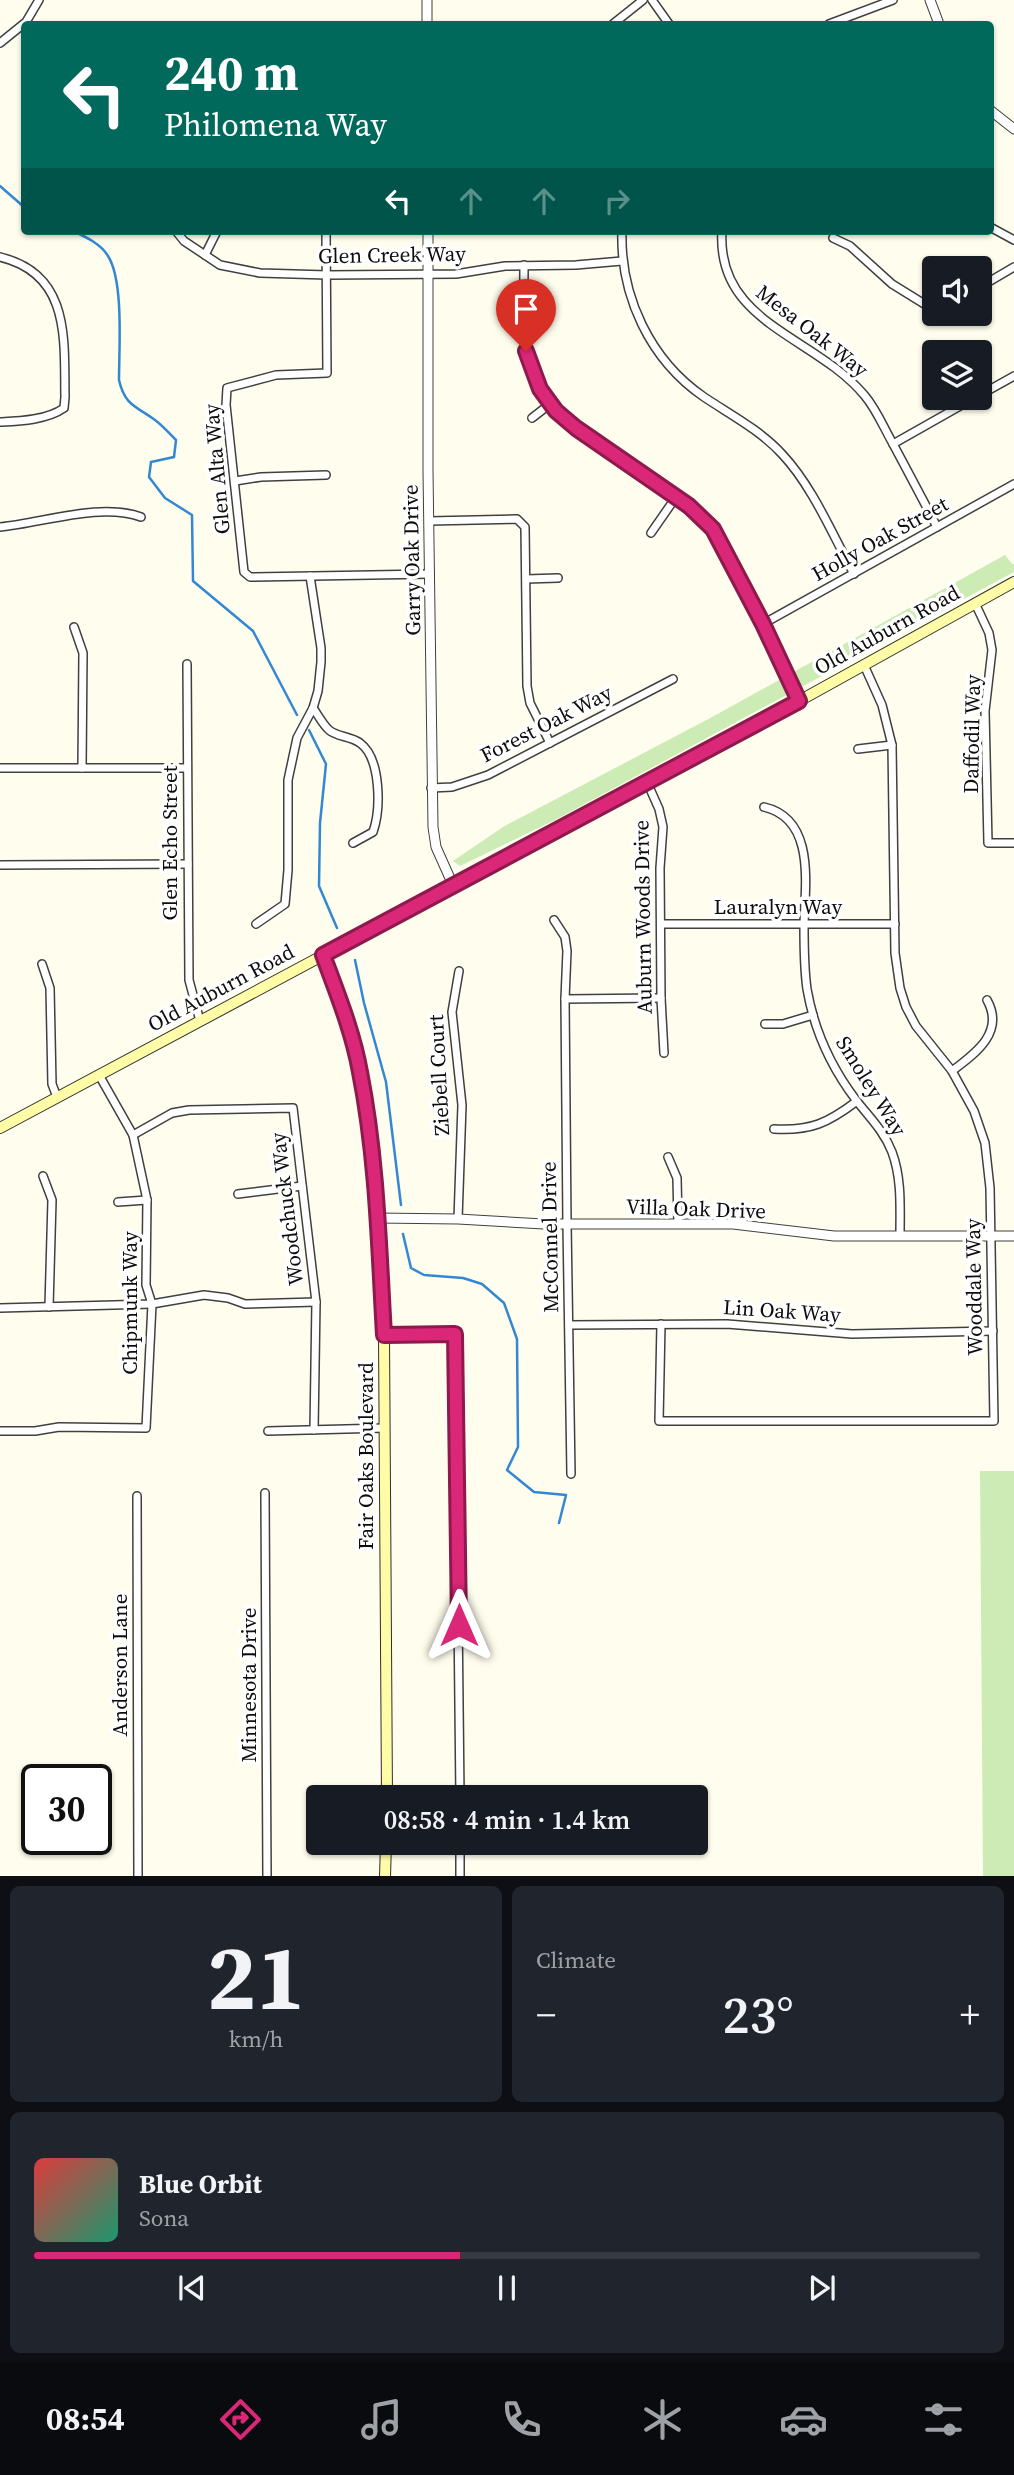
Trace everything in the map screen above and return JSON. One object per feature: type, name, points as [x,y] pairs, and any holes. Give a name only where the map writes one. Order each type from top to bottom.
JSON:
[{"type":"main road","name":"Old Auburn Road","points":[[0,1128],[799,701],[1014,582]]},
{"type":"main road","name":"Fair Oaks Boulevard","points":[[323,955],[360,1072],[377,1218],[384,1335],[387,1785]]},
{"type":"main road","points":[[385,1876],[386,1855]]},
{"type":"street","points":[[28,21],[39,0]]},
{"type":"street","points":[[427,0],[427,21]]},
{"type":"street","points":[[617,21],[643,0]]},
{"type":"street","points":[[652,0],[667,21]]},
{"type":"street","points":[[837,21],[893,0]]},
{"type":"street","points":[[930,0],[938,21]]},
{"type":"street","points":[[0,43],[21,27]]},
{"type":"street","points":[[994,113],[1014,129]]},
{"type":"street","points":[[994,229],[1014,240]]},
{"type":"street","name":"Glen Creek Way","points":[[180,235],[219,265],[242,271],[327,275],[428,275],[524,265],[576,265],[621,261]]},
{"type":"street","points":[[205,256],[214,235]]},
{"type":"street","name":"Glen Alta Way","points":[[310,576],[250,577],[244,572],[226,405],[228,388],[276,375],[327,373],[327,235]]},
{"type":"street","name":"Garry Oak Drive","points":[[428,235],[431,788],[435,841],[453,885]]},
{"type":"street","points":[[622,235],[621,261],[635,310],[658,352],[671,369],[692,388],[755,429],[783,454],[805,485],[853,574]]},
{"type":"street","name":"Mesa Oak Way","points":[[722,235],[726,274],[738,295],[755,313],[854,383],[874,408],[937,527]]},
{"type":"street","points":[[833,238],[850,246],[900,289],[922,303]]},
{"type":"street","points":[[0,257],[11,259],[38,276],[60,309],[63,324],[65,397],[64,408],[58,413],[0,422]]},
{"type":"street","points":[[524,265],[526,351],[536,380],[550,404],[576,428],[702,516],[713,529],[763,624],[799,701]]},
{"type":"street","points":[[992,280],[1014,267]]},
{"type":"street","points":[[992,388],[1014,376]]},
{"type":"street","points":[[532,418],[550,404]]},
{"type":"street","points":[[893,443],[953,410]]},
{"type":"street","points":[[235,481],[261,477],[326,475]]},
{"type":"street","name":"Holly Oak Street","points":[[763,624],[1014,484]]},
{"type":"street","points":[[651,533],[676,497]]},
{"type":"street","points":[[0,527],[93,512],[133,514],[141,517]]},
{"type":"street","points":[[429,520],[517,519],[525,527],[527,686],[530,703],[550,743]]},
{"type":"street","points":[[256,924],[285,904],[288,870],[288,780],[297,738],[313,708],[318,691],[321,648],[310,576],[430,574]]},
{"type":"street","points":[[526,579],[558,578]]},
{"type":"street","name":"Daffodil Way","points":[[975,603],[989,633],[992,650],[985,711],[988,843],[1014,843]]},
{"type":"street","points":[[74,627],[83,653],[82,768]]},
{"type":"street","name":"Glen Echo Street","points":[[187,664],[189,980],[200,1021]]},
{"type":"street","name":"Wooddale Way","points":[[661,1324],[659,1421],[994,1421],[990,1179],[985,1143],[969,1099],[952,1071],[923,1036],[906,1007],[897,970],[892,745],[885,713],[864,665]]},
{"type":"street","name":"Forest Oak Way","points":[[431,788],[452,787],[473,781],[673,679]]},
{"type":"street","points":[[313,708],[330,732],[358,741],[370,751],[376,768],[377,820],[373,832],[353,843]]},
{"type":"street","points":[[858,749],[892,745]]},
{"type":"street","points":[[0,768],[187,768]]},
{"type":"street","name":"Auburn Woods Drive","points":[[646,782],[662,821],[661,998],[664,1053]]},
{"type":"street","name":"Smoley Way","points":[[764,807],[778,811],[787,818],[795,828],[803,850],[806,869],[806,975],[813,1014],[831,1061],[857,1101],[882,1131],[896,1163],[900,1236]]},
{"type":"street","points":[[0,865],[188,864]]},
{"type":"street","name":"McConnel Drive","points":[[554,920],[566,943],[566,1224],[571,1474]]},
{"type":"street","name":"Lauralyn Way","points":[[661,924],[895,923]]},
{"type":"street","points":[[42,964],[50,989],[51,1084],[57,1097]]},
{"type":"street","name":"Ziebell Court","points":[[458,1219],[462,1105],[452,1012],[459,971]]},
{"type":"street","points":[[565,999],[661,998]]},
{"type":"street","points":[[952,1071],[975,1054],[987,1039],[993,1021],[987,1000]]},
{"type":"street","points":[[765,1024],[783,1024],[813,1014]]},
{"type":"street","name":"Chipmunk Way","points":[[0,1431],[35,1431],[60,1427],[146,1428],[152,1304],[146,1285],[148,1200],[133,1135],[99,1074]]},
{"type":"street","points":[[774,1129],[794,1130],[818,1126],[836,1117],[857,1101]]},
{"type":"street","name":"Woodchuck Way","points":[[133,1135],[172,1112],[293,1108],[316,1302],[314,1430]]},
{"type":"street","points":[[668,1157],[677,1178],[678,1223]]},
{"type":"street","points":[[43,1176],[52,1200],[49,1307]]},
{"type":"street","points":[[238,1194],[302,1186]]},
{"type":"street","name":"Chipmunk Way","points":[[118,1202],[148,1200]]},
{"type":"street","name":"Villa Oak Drive","points":[[377,1218],[566,1224],[743,1224],[834,1236],[1014,1236]]},
{"type":"street","points":[[0,1308],[152,1304],[204,1295],[228,1298],[245,1304],[316,1302]]},
{"type":"street","name":"Lin Oak Way","points":[[569,1325],[747,1325],[842,1334],[993,1331]]},
{"type":"street","points":[[384,1335],[455,1334],[460,1785]]},
{"type":"street","points":[[268,1431],[385,1429]]},
{"type":"street","name":"Minnesota Drive","points":[[265,1493],[267,1876]]},
{"type":"street","name":"Anderson Lane","points":[[137,1496],[138,1876]]},
{"type":"street","points":[[460,1855],[460,1876]]},
{"type":"green space","points":[[1005,555],[1014,564],[1014,572],[555,820],[460,866],[453,861],[503,827],[714,716]]},
{"type":"green space","points":[[980,1471],[1014,1471],[1014,1876],[983,1876]]},
{"type":"waterway","points":[[0,186],[21,204]]},
{"type":"waterway","points":[[82,235],[101,248],[113,267],[119,298],[121,389],[132,404],[158,422],[176,440],[174,457],[151,462],[149,477],[165,498],[192,515],[193,581],[253,631],[297,715]]},
{"type":"waterway","points":[[309,730],[326,764],[320,823],[319,886],[337,928]]},
{"type":"waterway","points":[[355,960],[386,1082],[401,1205]]},
{"type":"waterway","points":[[403,1234],[411,1268],[424,1275],[463,1278],[482,1284],[504,1303],[517,1339],[518,1447],[507,1470],[534,1492],[566,1495],[559,1523]]},
{"type":"route","points":[[459,1625],[455,1334],[384,1335],[373,1172],[360,1072],[350,1031],[323,955],[799,701],[763,624],[713,529],[689,506],[576,428],[556,411],[540,389],[526,351]]}]
